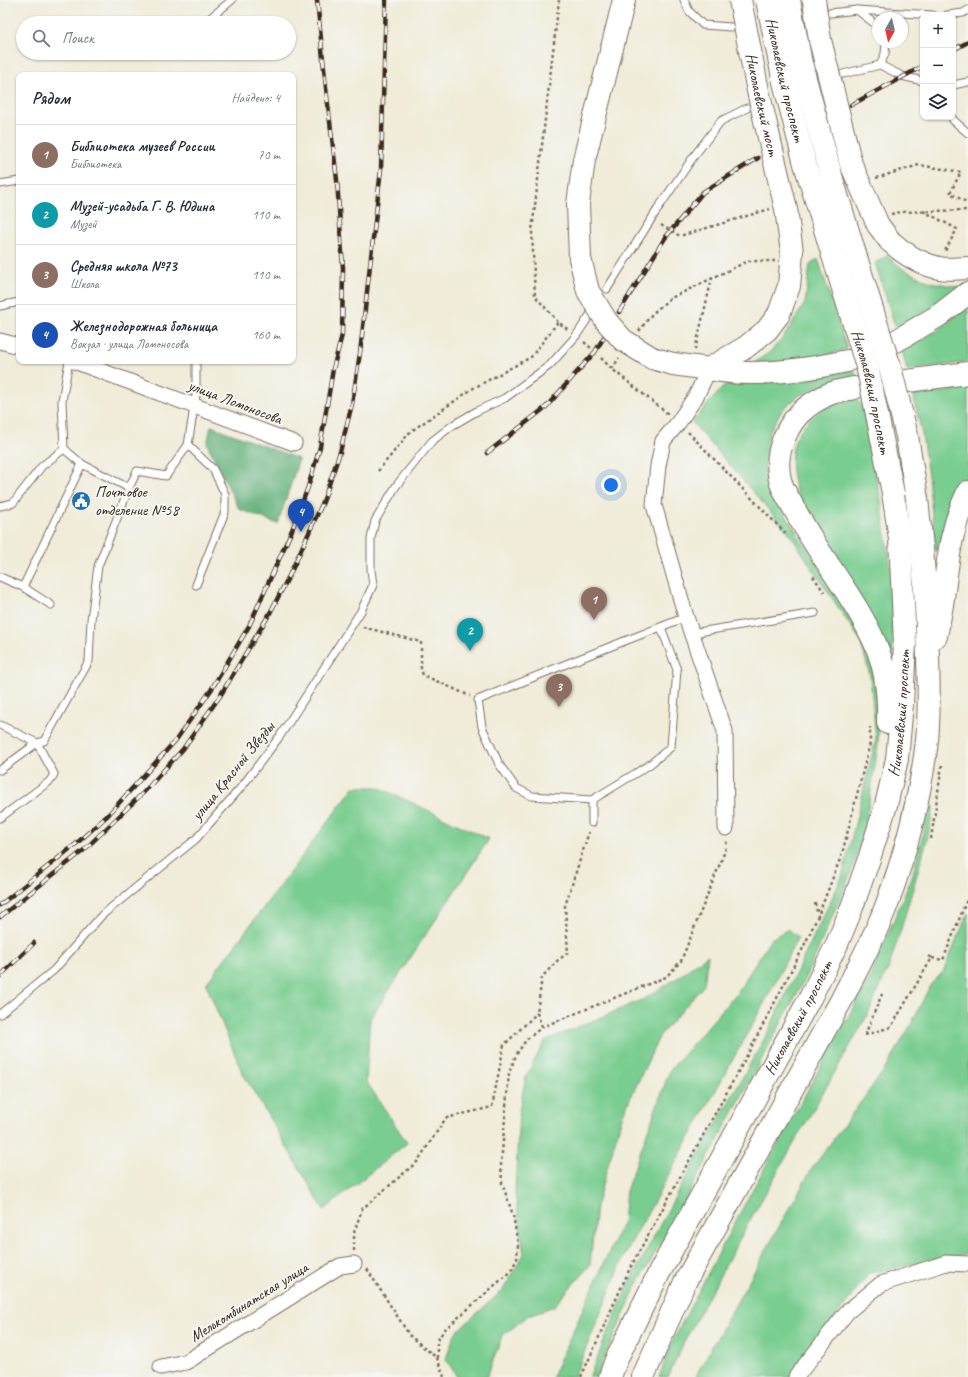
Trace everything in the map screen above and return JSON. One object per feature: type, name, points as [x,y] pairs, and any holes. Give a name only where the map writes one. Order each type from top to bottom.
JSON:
[{"type":"main road","points":[[624,0],[584,160],[578,204],[580,258],[588,291],[607,322],[623,340],[652,358],[673,364],[709,369],[724,373],[791,371],[847,361]]},
{"type":"main road","name":"Николаевский мост","points":[[709,369],[746,347],[767,330],[779,314],[789,286],[792,252],[778,209],[758,91],[740,0]]},
{"type":"main road","name":"Николаевский проспект","points":[[610,1377],[616,1360],[659,1273],[810,998],[837,944],[851,910],[886,805],[899,738],[905,643],[900,539],[893,493],[868,370],[805,164],[784,82],[767,0]]},
{"type":"main road","name":"Николаевский проспект","points":[[642,1377],[685,1282],[842,999],[865,954],[888,902],[903,854],[917,801],[926,747],[929,686],[925,586],[917,499],[907,436],[893,378],[832,179],[801,63],[789,0]]},
{"type":"main road","points":[[822,6],[820,40],[851,164],[878,225],[890,241],[916,260],[940,268],[968,268]]},
{"type":"main road","points":[[896,341],[938,316],[968,293]]},
{"type":"main road","points":[[907,381],[968,373]]},
{"type":"main road","points":[[854,388],[826,395],[806,407],[793,422],[782,442],[779,457],[779,475],[784,490],[802,523],[859,613],[875,643],[884,669],[888,712],[886,805]]},
{"type":"main road","points":[[929,686],[942,606],[948,552],[956,520],[968,492]]},
{"type":"street","points":[[0,341],[16,345]]},
{"type":"street","name":"улица Ломоносова","points":[[82,364],[294,443]]},
{"type":"street","points":[[709,369],[696,396],[678,423],[663,441],[658,466],[654,505],[686,617],[725,731],[726,828]]},
{"type":"street","points":[[796,1377],[847,1312],[881,1284],[946,1263],[968,1264]]},
{"type":"street","name":"Мелькомбинатская улица","points":[[161,1367],[186,1362],[340,1266],[354,1264]]},
{"type":"lane","points":[[213,16],[232,0]]},
{"type":"lane","points":[[684,0],[689,11],[703,25],[731,27]]},
{"type":"lane","points":[[822,6],[920,14]]},
{"type":"lane","points":[[857,10],[872,22]]},
{"type":"lane","points":[[956,14],[963,13],[968,10]]},
{"type":"lane","points":[[880,65],[885,54],[886,48]]},
{"type":"lane","points":[[843,74],[880,65],[902,76],[920,80]]},
{"type":"lane","points":[[956,84],[968,82]]},
{"type":"lane","points":[[607,289],[663,201],[720,121],[746,108]]},
{"type":"lane","points":[[953,120],[968,133]]},
{"type":"lane","points":[[0,184],[16,181]]},
{"type":"lane","points":[[0,306],[16,303]]},
{"type":"lane","name":"улица Красной Звезды","points":[[0,1014],[54,970],[102,915],[196,839],[243,785],[280,736],[361,611],[373,585],[371,570],[371,539],[376,521],[396,486],[432,441],[453,425],[477,411],[505,398],[550,365],[576,336],[590,315]]},
{"type":"lane","points":[[68,364],[62,401],[64,449],[82,464],[128,488]]},
{"type":"lane","points":[[0,770],[37,743],[44,741],[90,661],[91,620],[98,566],[136,471],[166,476],[188,445],[197,377],[196,364]]},
{"type":"lane","points":[[188,445],[214,469],[225,494],[225,512],[196,585]]},
{"type":"lane","points":[[0,506],[13,503],[42,466],[64,449]]},
{"type":"lane","points":[[23,587],[82,464]]},
{"type":"lane","points":[[0,577],[23,587],[51,605]]},
{"type":"lane","points":[[692,632],[815,613]]},
{"type":"lane","points":[[662,627],[677,670],[671,747],[649,764],[592,800],[532,796],[516,788],[499,764],[482,727],[478,700],[686,617]]},
{"type":"lane","points":[[0,725],[37,743],[54,774],[50,781],[0,818]]},
{"type":"lane","points":[[592,800],[592,823]]},
{"type":"path","points":[[559,0],[532,231],[535,296],[558,322],[569,330]]},
{"type":"path","points":[[873,179],[919,165],[962,172],[950,193],[968,203]]},
{"type":"path","points":[[661,225],[680,236],[778,209]]},
{"type":"path","points":[[891,214],[901,212],[968,210]]},
{"type":"path","points":[[923,211],[957,229],[943,254]]},
{"type":"path","points":[[639,331],[652,314],[669,299],[748,261],[778,260]]},
{"type":"path","points":[[694,353],[712,278]]},
{"type":"path","points":[[378,471],[410,432],[472,389],[531,357],[558,322]]},
{"type":"path","points":[[582,341],[590,348]]},
{"type":"path","points":[[612,369],[622,354]]},
{"type":"path","points":[[601,358],[612,369],[669,414]]},
{"type":"path","points":[[688,431],[792,541]]},
{"type":"path","points":[[812,574],[824,593]]},
{"type":"path","points":[[353,625],[380,630],[421,642],[421,669],[424,675],[478,700]]},
{"type":"path","points":[[581,1377],[630,1268],[744,1061],[802,950],[818,916],[842,854],[870,743]]},
{"type":"path","points":[[542,1027],[537,1013],[542,976],[558,960],[568,953],[565,906],[592,823]]},
{"type":"path","points":[[444,1377],[437,1358],[436,1341],[444,1330],[511,1271],[517,1259],[518,1244],[514,1223],[502,1183],[501,1164],[509,1073],[516,1055],[526,1040],[542,1027],[666,977],[681,961],[725,851],[727,840],[726,828]]},
{"type":"path","points":[[928,955],[932,958],[943,960],[968,897]]},
{"type":"path","points":[[815,903],[818,916]]},
{"type":"path","points":[[882,994],[865,1035],[891,1027],[932,958]]},
{"type":"path","points":[[437,1358],[410,1336],[366,1267],[354,1264],[354,1233],[362,1209],[417,1162],[446,1118],[492,1107],[504,1044],[537,1013]]},
{"type":"green space","points":[[887,256],[903,269],[930,282],[959,287],[897,332],[875,263]]},
{"type":"green space","points":[[818,259],[847,349],[824,356],[801,360],[754,363],[771,351],[785,335],[805,303],[810,265]]},
{"type":"green space","points":[[968,307],[968,360],[962,363],[907,370],[902,350],[934,333]]},
{"type":"green space","points":[[854,370],[857,377],[824,384],[800,395],[783,409],[770,430],[766,451],[765,470],[773,496],[859,628],[873,666],[879,711],[878,746],[865,825],[853,868],[800,988],[704,1166],[636,1287],[596,1377],[589,1377],[629,1283],[675,1197],[767,1034],[842,877],[876,739],[870,675],[860,640],[789,533],[692,422],[725,385],[745,382],[805,380]]},
{"type":"green space","points":[[968,387],[968,472],[936,552],[922,434],[913,395],[949,391]]},
{"type":"green space","points":[[856,399],[862,406],[881,500],[891,569],[893,663],[799,501],[793,478],[792,456],[794,445],[804,426],[822,409]]},
{"type":"green space","points":[[211,426],[299,459],[278,524],[239,509],[207,444]]},
{"type":"green space","points":[[354,787],[378,787],[489,839],[370,1019],[366,1081],[407,1143],[324,1210],[242,1072],[206,984]]},
{"type":"green space","points":[[930,804],[934,807],[927,840],[901,929],[888,969],[867,1016],[750,1220],[684,1342],[668,1377],[659,1377],[673,1340],[749,1196],[868,981],[912,877]]},
{"type":"green space","points":[[968,913],[968,1231],[966,1254],[869,1273],[790,1377],[696,1377],[811,1170],[888,1065],[931,984],[943,972]]},
{"type":"green space","points":[[788,929],[798,937],[768,996],[626,1252],[574,1377],[552,1377],[623,1222],[626,1191],[670,1070],[737,993],[771,939]]},
{"type":"green space","points":[[708,955],[704,985],[660,1035],[623,1114],[596,1206],[590,1265],[554,1306],[529,1315],[502,1336],[487,1377],[457,1377],[446,1359],[455,1333],[503,1290],[524,1254],[515,1193],[519,1111],[526,1077],[545,1041],[644,999],[677,978]]},
{"type":"railway","points":[[0,905],[77,843],[108,815],[176,740],[211,690],[249,626],[292,530],[308,487],[320,447],[333,369],[342,335],[343,268],[337,180],[317,0]]},
{"type":"railway","points":[[0,917],[84,850],[144,792],[183,749],[220,696],[270,613],[290,574],[323,502],[340,452],[352,404],[360,353],[381,169],[386,0]]},
{"type":"railway","points":[[956,48],[968,42]]},
{"type":"railway","points":[[851,105],[920,68]]},
{"type":"railway","points":[[619,312],[665,238],[703,192],[758,158]]},
{"type":"railway","points":[[487,453],[546,407],[595,352],[604,337]]},
{"type":"railway","points":[[0,976],[34,943]]},
{"type":"place","name":"Почтовое отделение №58","points":[[81,501]]},
{"type":"place","name":"Железнодорожная больница","points":[[301,532]]},
{"type":"place","name":"Библиотека музеев России","points":[[594,620]]},
{"type":"place","name":"Музей-усадьба Г. В. Юдина","points":[[470,651]]},
{"type":"place","name":"Средняя школа №73","points":[[559,707]]}]
